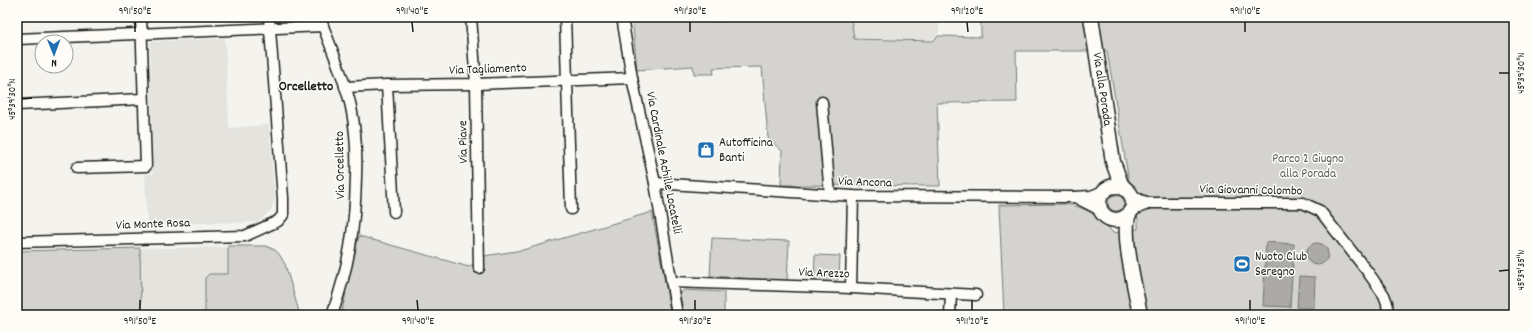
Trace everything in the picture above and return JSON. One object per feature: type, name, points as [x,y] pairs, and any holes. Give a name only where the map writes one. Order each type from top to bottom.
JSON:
[{"type":"street","points":[[77,168],[146,166],[140,17]]},
{"type":"street","points":[[268,17],[270,29]]},
{"type":"street","name":"Via Piave","points":[[471,17],[476,84],[479,268]]},
{"type":"street","points":[[565,17],[571,209]]},
{"type":"street","name":"Via Cardinale Achille Locatelli","points":[[622,17],[632,78],[656,184],[677,315]]},
{"type":"street","name":"Via alla Porada","points":[[1091,17],[1113,162],[1121,184],[1128,192]]},
{"type":"street","points":[[17,39],[270,29],[321,22]]},
{"type":"street","name":"Via Orcelletto","points":[[321,22],[351,106],[357,149],[354,220],[347,267],[332,315]]},
{"type":"street","name":"Via Monte Rosa","points":[[17,242],[245,236],[278,221],[283,215],[283,192],[270,29]]},
{"type":"street","name":"Via Tagliamento","points":[[345,87],[632,78]]},
{"type":"street","points":[[387,85],[394,212]]},
{"type":"street","points":[[17,105],[143,99]]},
{"type":"street","points":[[822,102],[830,195]]},
{"type":"street","name":"Via alla Porada","points":[[1106,190],[1111,180],[1113,162]]},
{"type":"street","name":"Via Ancona","points":[[656,184],[853,196],[1073,197],[1091,196],[1106,190]]},
{"type":"street","points":[[1128,244],[1100,208],[1100,199],[1106,190],[1117,186],[1128,192],[1133,204],[1126,226],[1140,315]]},
{"type":"street","name":"Via Giovanni Colombo","points":[[1128,192],[1140,200],[1150,203],[1303,203],[1320,210],[1384,295],[1388,315]]},
{"type":"street","points":[[851,288],[853,196]]},
{"type":"street","name":"Via Ancona","points":[[1073,197],[1104,214]]},
{"type":"street","name":"Via Giovanni Colombo","points":[[1129,213],[1140,206],[1150,203]]},
{"type":"street","points":[[1104,214],[1118,219],[1129,213]]},
{"type":"street","name":"Via Arezzo","points":[[671,282],[851,288],[976,295]]},
{"type":"street","points":[[950,315],[951,294]]},
{"type":"street","points":[[1386,303],[1391,315]]},
{"type":"shaded area","points":[[852,17],[939,17],[939,33],[933,40],[854,38]]},
{"type":"shaded area","points":[[225,38],[229,128],[269,125],[275,198],[271,210],[258,222],[147,224],[145,174],[153,174],[150,42]]},
{"type":"shaded area","points":[[1266,242],[1294,244],[1290,307],[1263,306]]},
{"type":"shaded area","points":[[1313,243],[1321,243],[1328,250],[1328,258],[1321,265],[1313,265],[1306,258],[1306,250]]},
{"type":"shaded area","points":[[232,247],[226,315],[140,315],[95,260],[96,249]]},
{"type":"shaded area","points":[[1299,276],[1315,277],[1314,308],[1297,308]]},
{"type":"green space","name":"Parco 2 Giugno alla Porada","points":[[632,17],[712,17],[712,22],[788,17],[851,17],[854,39],[933,41],[938,36],[981,37],[981,17],[1514,17],[1514,315],[1004,315],[999,205],[1073,205],[1080,207],[1098,217],[1113,233],[1138,229],[1138,220],[1129,182],[1107,51],[1016,51],[1017,102],[937,103],[940,186],[781,185],[782,151],[768,138],[762,67],[713,68],[714,74],[694,74],[693,66],[637,70]]},
{"type":"green space","points":[[1116,195],[1123,200],[1124,203],[1119,210],[1116,211],[1109,206],[1108,203],[1113,196]]},
{"type":"green space","points":[[652,212],[671,315],[341,315],[346,293],[344,292],[359,236],[469,267],[484,256],[523,250]]},
{"type":"green space","points":[[712,238],[789,241],[787,281],[710,276]]},
{"type":"green space","points":[[228,246],[266,246],[275,250],[285,264],[300,315],[205,315],[205,278],[209,274],[228,274]]},
{"type":"green space","points":[[140,248],[141,315],[17,315],[17,251]]},
{"type":"green space","points":[[815,255],[840,256],[839,278],[834,283],[814,282]]},
{"type":"green space","points":[[684,290],[724,292],[724,315],[684,315],[680,294]]},
{"type":"place","name":"Autofficina Banti","points":[[706,150]]},
{"type":"place","name":"Nuoto Club Seregno","points":[[1242,264]]},
{"type":"district","name":"Orcelletto","points":[[306,87]]}]
